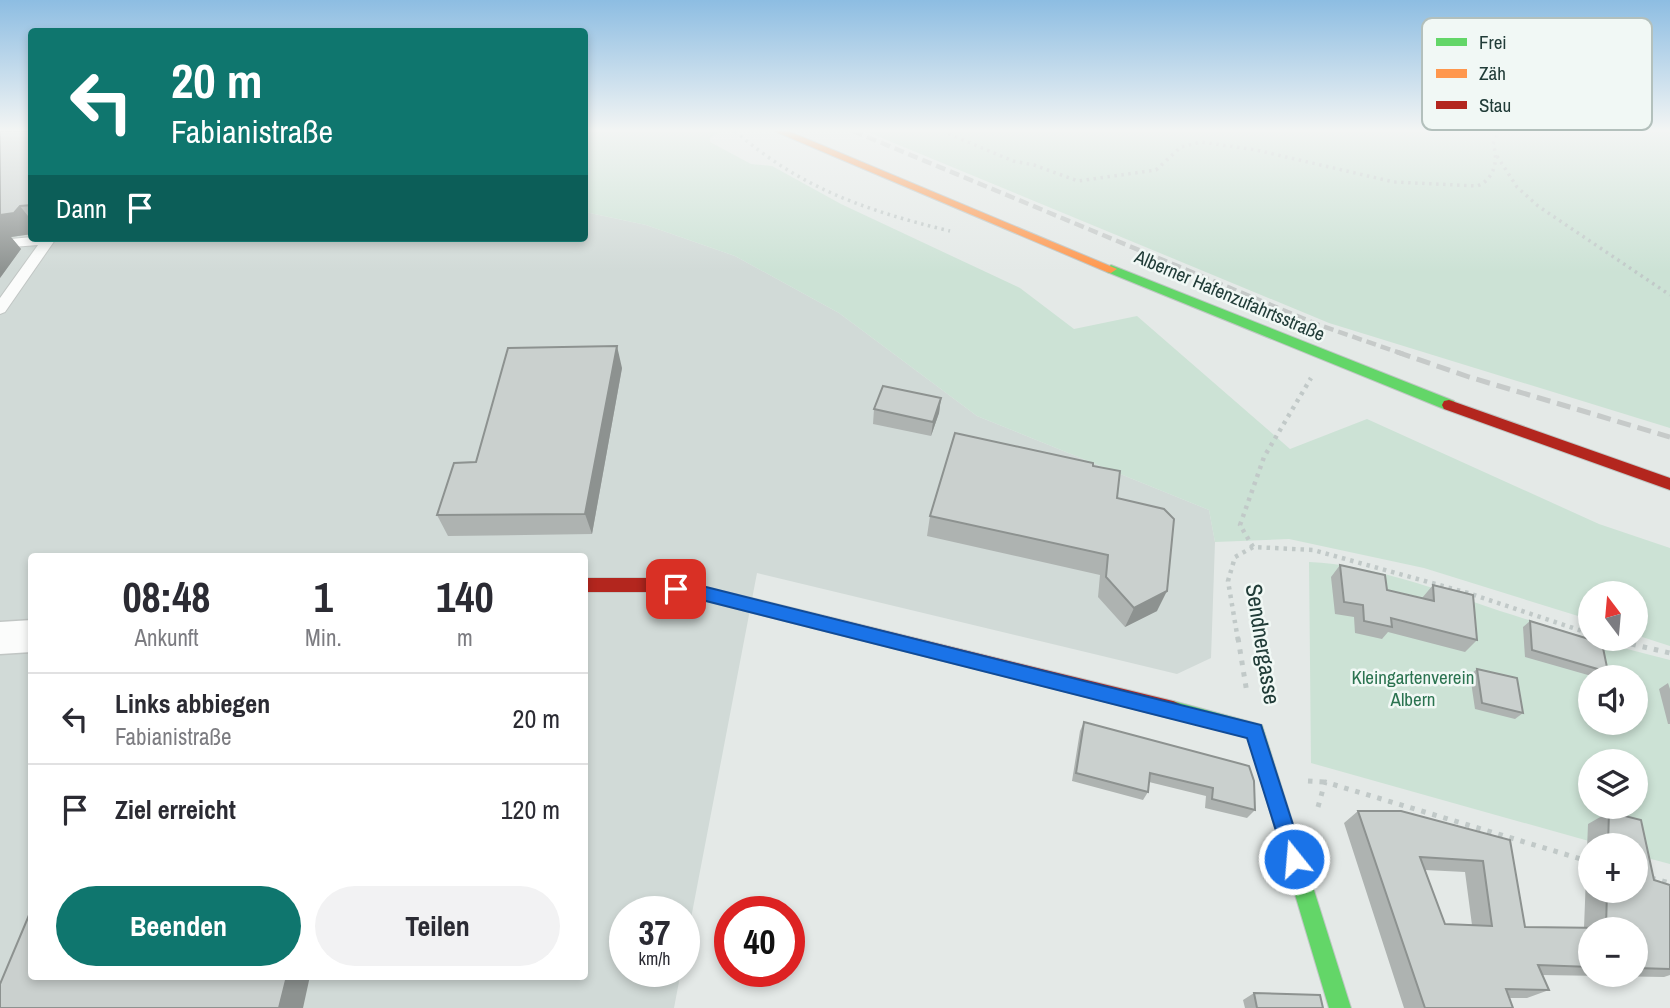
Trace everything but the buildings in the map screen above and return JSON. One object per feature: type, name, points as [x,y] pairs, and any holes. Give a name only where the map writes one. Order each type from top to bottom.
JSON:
[{"type":"main road","name":"Alberner Hafenzufahrtsstraße","points":[[893,178],[1332,360],[1480,417],[1670,484]]},
{"type":"main road","points":[[588,585],[650,586],[702,593],[1255,731]]},
{"type":"main road","name":"Sendnergasse","points":[[1255,731],[1340,1008]]},
{"type":"street","points":[[0,638],[28,636]]},
{"type":"lane","points":[[0,244],[28,242]]},
{"type":"lane","points":[[0,309],[47,242]]},
{"type":"path","points":[[1070,178],[1091,181],[1108,178]]},
{"type":"path","points":[[1377,178],[1394,182],[1476,186],[1486,183],[1488,178]]},
{"type":"path","points":[[1511,178],[1517,187],[1538,206],[1670,295]]},
{"type":"path","points":[[1313,374],[1264,457],[1240,526],[1253,547],[1304,550],[1351,559],[1468,593],[1578,630]]},
{"type":"path","name":"Sendnergasse","points":[[1253,547],[1234,557],[1228,581],[1255,731]]},
{"type":"path","points":[[1648,648],[1670,653]]},
{"type":"path","points":[[1300,781],[1325,782],[1578,858]]},
{"type":"path","points":[[1317,811],[1325,782]]},
{"type":"path","points":[[1648,877],[1670,883]]},
{"type":"shaded area","points":[[0,178],[28,178],[28,242],[588,242],[588,213],[646,225],[735,256],[839,313],[977,416],[1209,510],[1215,542],[1211,658],[1177,674],[757,573],[695,896],[609,896],[609,987],[678,987],[674,1008],[0,1008]]},
{"type":"green space","points":[[588,178],[794,178],[841,204],[1020,288],[1074,329],[1137,316],[1290,449],[1367,419],[1599,524],[1670,548],[1670,646],[1648,639],[1648,581],[1578,581],[1578,616],[1424,568],[1289,539],[1215,542],[1209,510],[977,416],[839,313],[735,256],[646,225],[588,213]]},
{"type":"green space","points":[[979,178],[1670,178],[1670,428],[1329,323]]},
{"type":"green space","name":"Kleingartenverein Albern","points":[[1309,562],[1382,573],[1578,635],[1578,651],[1635,651],[1670,660],[1670,864],[1648,858],[1648,833],[1578,833],[1578,838],[1311,763]]},
{"type":"railway","points":[[966,178],[1319,325],[1403,354]]},
{"type":"railway","points":[[1397,352],[1469,377],[1670,437]]},
{"type":"traffic: fast","points":[[1111,269],[1449,405]]},
{"type":"traffic: fast","points":[[1173,710],[1255,731],[1340,1008]]},
{"type":"traffic: slow","points":[[892,178],[1111,269]]},
{"type":"traffic: jam","points":[[1449,405],[1670,484]]},
{"type":"traffic: jam","points":[[588,585],[651,585],[702,593],[1173,710]]},
{"type":"route","points":[[676,589],[702,593],[1255,731],[1294,859]]}]
